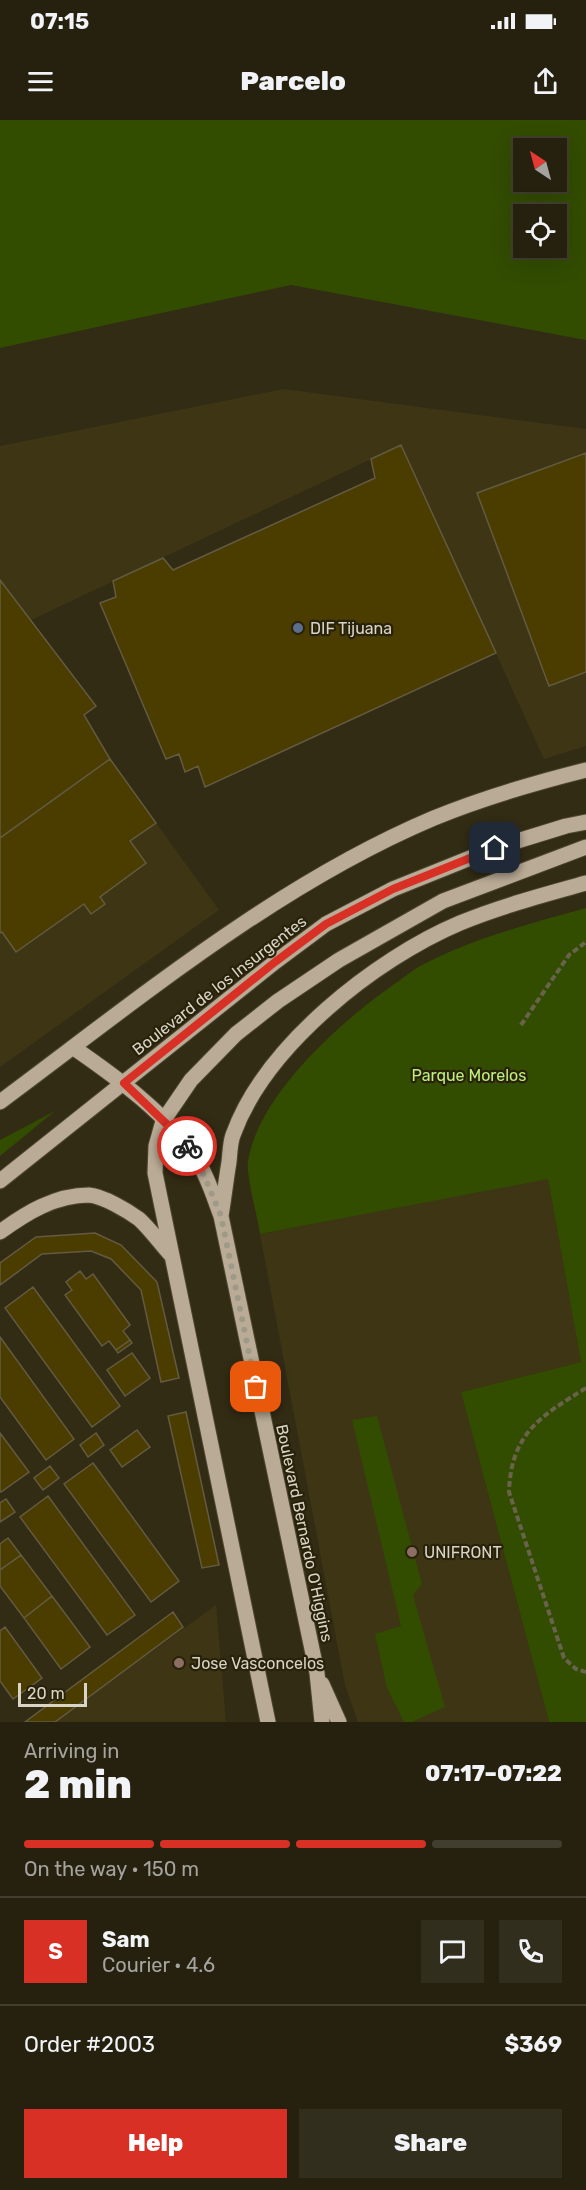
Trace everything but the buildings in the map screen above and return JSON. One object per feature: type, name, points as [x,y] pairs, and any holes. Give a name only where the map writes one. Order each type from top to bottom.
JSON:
[{"type":"main road","name":"Boulevard de los Insurgentes","points":[[0,1102],[234,930],[340,864],[433,819],[506,792],[586,770]]},
{"type":"main road","name":"Boulevard de los Insurgentes","points":[[0,1181],[326,924],[393,889],[495,848],[586,822]]},
{"type":"main road","points":[[268,1722],[155,1173],[156,1146],[164,1121],[191,1080],[236,1034],[278,1001],[339,960],[443,900],[586,847]]},
{"type":"main road","points":[[221,1216],[232,1137],[251,1094],[293,1041],[348,991],[407,950],[459,924],[508,905],[586,883]]},
{"type":"main road","name":"Boulevard Bernardo O'Higgins","points":[[74,1047],[124,1083],[180,1137],[198,1161],[221,1216],[317,1673],[322,1722]]},
{"type":"main road","points":[[0,1232],[28,1212],[55,1201],[90,1195],[120,1206],[140,1220],[170,1254]]},
{"type":"main road","points":[[317,1673],[339,1722]]},
{"type":"main road","points":[[263,1722],[264,1704]]},
{"type":"path","points":[[521,1025],[569,955],[586,942]]},
{"type":"path","points":[[586,1388],[540,1418],[528,1431],[510,1469],[509,1492],[564,1658],[576,1669],[586,1672]]},
{"type":"shaded area","points":[[284,389],[586,429],[586,746],[544,759],[401,445],[27,622],[110,759],[219,910],[0,1067],[0,446]]},
{"type":"shaded area","name":"UNIFRONT","points":[[548,1178],[581,1362],[461,1392],[549,1722],[358,1722],[345,1685],[260,1234]]},
{"type":"shaded area","name":"Jose Vasconcelos","points":[[216,1605],[226,1722],[55,1722]]},
{"type":"green space","points":[[0,120],[586,120],[586,340],[291,285],[0,348]]},
{"type":"green space","name":"Parque Morelos","points":[[586,908],[586,1722],[549,1722],[461,1392],[581,1362],[548,1179],[260,1234],[250,1187],[248,1162],[255,1136],[268,1110],[286,1084],[330,1036],[378,996],[416,969],[445,954],[505,931]]},
{"type":"green space","points":[[55,1111],[0,1156],[0,1140]]},
{"type":"green space","points":[[377,1416],[422,1584],[413,1595],[445,1707],[412,1722],[404,1722],[387,1688],[375,1634],[401,1626],[352,1420]]},
{"type":"way so far","points":[[187,1146],[198,1161],[221,1216],[256,1387]]},
{"type":"place","name":"DIF Tijuana","points":[[298,628]]},
{"type":"place","name":"UNIFRONT","points":[[412,1552]]},
{"type":"place","name":"Jose Vasconcelos","points":[[179,1663]]},
{"type":"route","points":[[187,1146],[124,1083],[326,924],[393,889],[495,848]]}]
